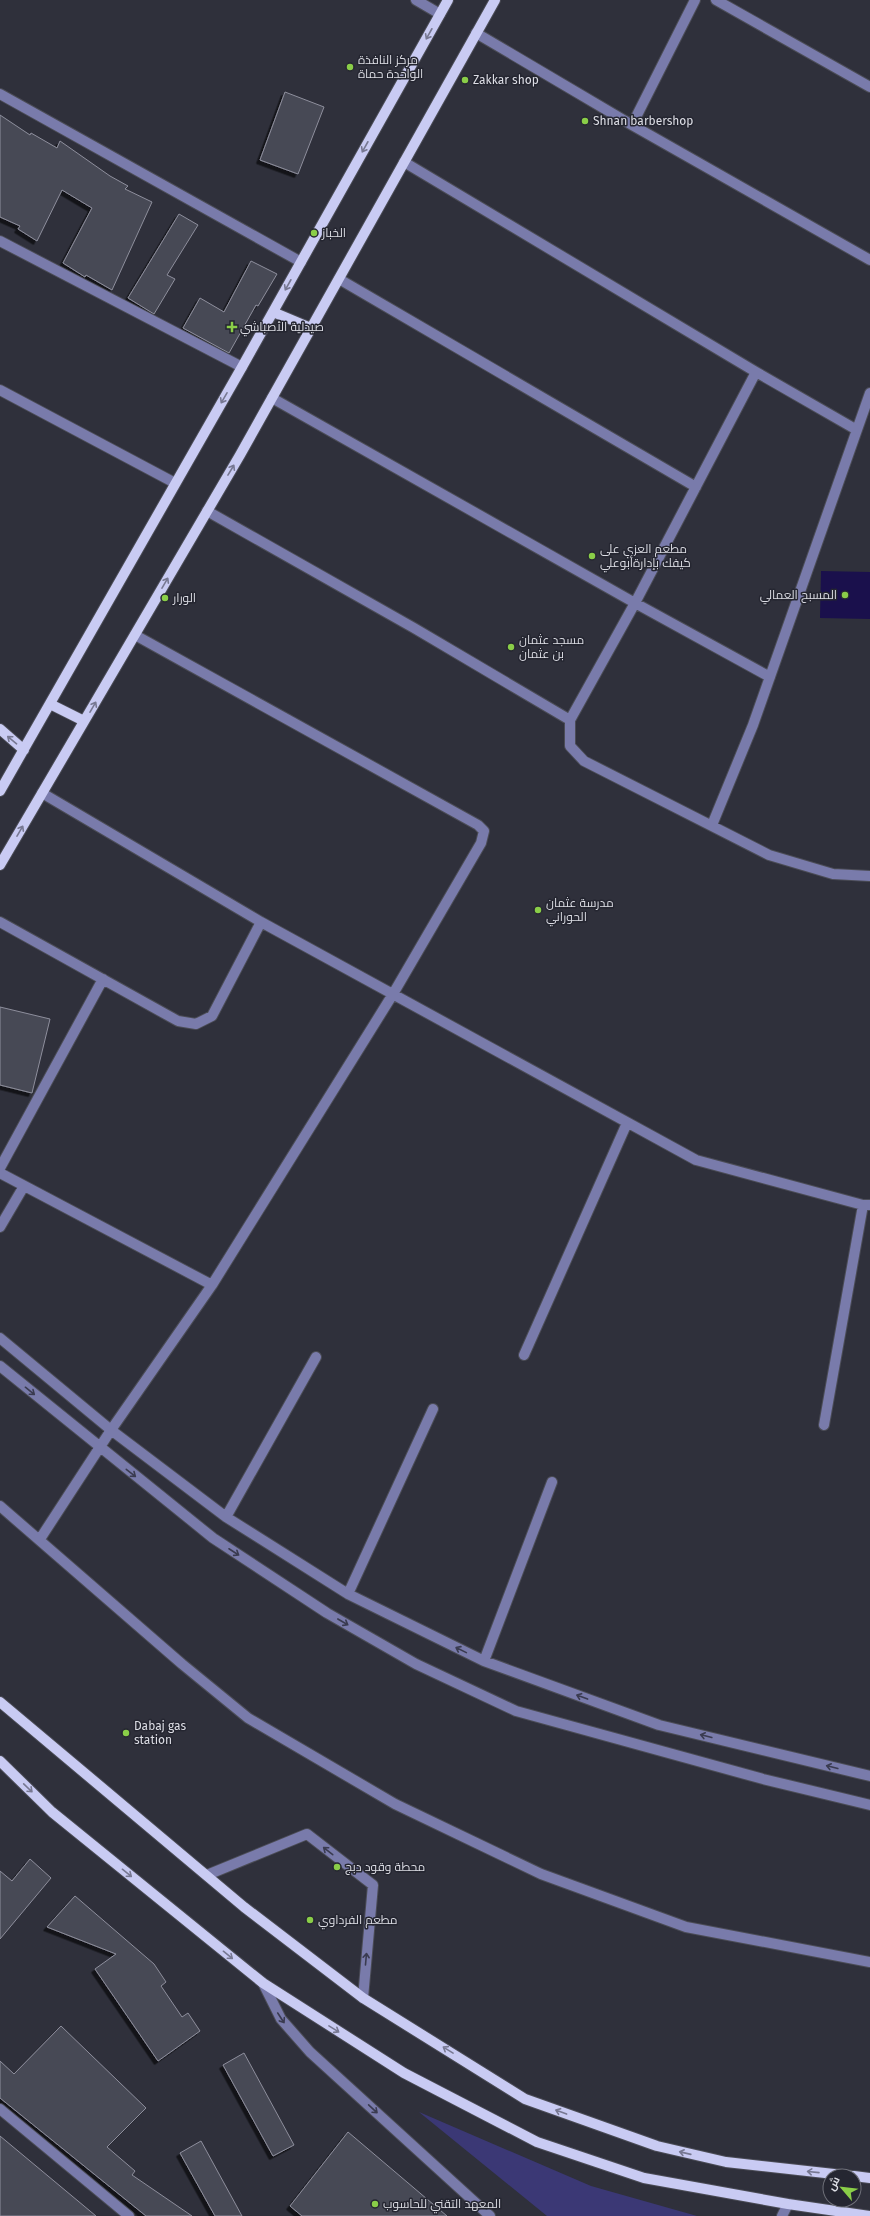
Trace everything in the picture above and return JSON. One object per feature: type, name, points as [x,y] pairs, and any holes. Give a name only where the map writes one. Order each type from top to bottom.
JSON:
[{"type":"main road","points":[[1,785],[24,750],[242,367],[448,0]]},
{"type":"main road","points":[[0,865],[272,398],[495,0]]},
{"type":"main road","points":[[273,312],[311,328]]},
{"type":"main road","points":[[50,704],[84,721]]},
{"type":"main road","points":[[0,730],[24,750]]},
{"type":"main road","points":[[0,1702],[244,1907],[363,1998],[532,2101],[657,2146],[726,2162],[822,2173]]},
{"type":"main road","points":[[0,1761],[52,1812],[262,1983],[404,2073],[537,2142],[644,2178],[788,2204],[870,2216]]},
{"type":"street","points":[[416,0],[440,14]]},
{"type":"street","points":[[632,125],[695,0]]},
{"type":"street","points":[[716,0],[870,87]]},
{"type":"street","points":[[476,33],[632,125],[870,260]]},
{"type":"street","points":[[0,94],[301,262]]},
{"type":"street","points":[[404,162],[756,372],[857,430]]},
{"type":"street","points":[[0,241],[242,367]]},
{"type":"street","points":[[339,279],[696,487]]},
{"type":"street","points":[[756,372],[635,603],[570,720],[570,746],[584,761],[769,855],[833,874],[870,876]]},
{"type":"street","points":[[0,390],[175,483]]},
{"type":"street","points":[[712,825],[770,677],[870,393]]},
{"type":"street","points":[[272,398],[635,603],[770,677]]},
{"type":"street","points":[[207,511],[414,628],[570,720]]},
{"type":"street","points":[[40,1539],[111,1430],[212,1285],[393,994],[481,842],[484,831],[478,825],[134,635]]},
{"type":"street","points":[[42,793],[261,922],[696,1160],[867,1205],[824,1425]]},
{"type":"street","points":[[0,922],[178,1022],[196,1024],[212,1016],[261,922]]},
{"type":"street","points":[[0,1168],[103,980]]},
{"type":"street","points":[[524,1355],[627,1122]]},
{"type":"street","points":[[0,1173],[212,1285]]},
{"type":"street","points":[[0,1227],[24,1186]]},
{"type":"street","points":[[0,1338],[111,1430],[226,1517],[348,1594],[484,1661],[659,1725],[870,1776]]},
{"type":"street","points":[[226,1517],[316,1357]]},
{"type":"street","points":[[0,1366],[213,1538],[327,1613],[416,1664],[509,1708],[634,1745],[870,1805]]},
{"type":"street","points":[[348,1594],[433,1409]]},
{"type":"street","points":[[484,1661],[552,1482]]},
{"type":"street","points":[[0,1506],[40,1539],[182,1664],[248,1718],[395,1804],[541,1874],[686,1927],[870,1962]]},
{"type":"street","points":[[207,1875],[307,1834],[373,1885],[363,1998]]},
{"type":"street","points":[[262,1983],[281,2019],[310,2052],[483,2214]]},
{"type":"street","points":[[0,2109],[129,2216]]},
{"type":"street","points":[[782,2216],[788,2204]]},
{"type":"shaded area","name":"المسبح العمالي","points":[[821,571],[870,572],[870,619],[820,618]]},
{"type":"shaded area","points":[[419,2112],[591,2186],[697,2216],[547,2216]]},
{"type":"building","points":[[285,92],[324,107],[298,174],[260,160]]},
{"type":"building","points":[[0,115],[30,135],[31,133],[57,148],[60,141],[110,176],[128,186],[125,189],[152,202],[112,290],[86,275],[85,277],[63,263],[92,208],[62,190],[37,241],[18,229],[20,226],[0,217]]},
{"type":"building","points":[[179,214],[198,225],[167,275],[175,279],[154,314],[128,298]]},
{"type":"building","points":[[251,261],[277,274],[258,306],[256,305],[229,353],[183,328],[200,298],[224,312]]},
{"type":"building","points":[[0,1007],[50,1019],[32,1093],[0,1085]]},
{"type":"building","points":[[30,1859],[51,1878],[0,1939],[0,1871],[12,1881]]},
{"type":"building","points":[[75,1896],[154,1964],[166,1982],[161,1986],[182,2017],[188,2013],[200,2031],[158,2061],[95,1969],[116,1954],[47,1927]]},
{"type":"building","points":[[61,2026],[146,2108],[107,2147],[135,2171],[132,2175],[192,2216],[146,2216],[0,2098],[0,2061],[14,2074]]},
{"type":"building","points":[[244,2053],[294,2145],[273,2156],[223,2065]]},
{"type":"building","points":[[348,2132],[447,2216],[302,2216],[290,2206]]},
{"type":"building","points":[[0,2136],[96,2216],[0,2216]]},
{"type":"building","points":[[201,2141],[242,2216],[215,2216],[180,2153]]},
{"type":"place","name":"مركز النافذة الواحدة حماة","points":[[350,67]]},
{"type":"place","name":"Zakkar shop","points":[[465,80]]},
{"type":"place","name":"Shnan barbershop","points":[[585,121]]},
{"type":"place","name":"الخباز","points":[[314,233]]},
{"type":"place","name":"صيدلية الأصباشي","points":[[232,327]]},
{"type":"place","name":"مطعم العزي على كيفك بإدارةأبوعلي","points":[[592,556]]},
{"type":"place","name":"المسبح العمالي","points":[[845,595]]},
{"type":"place","name":"الورار","points":[[165,598]]},
{"type":"place","name":"مسجد عثمان بن عثمان","points":[[511,647]]},
{"type":"place","name":"مدرسة عثمان الحوراني","points":[[538,910]]},
{"type":"place","name":"Dabaj gas station","points":[[126,1733]]},
{"type":"place","name":"محطة وقود دبج","points":[[337,1867]]},
{"type":"place","name":"مطعم الفرداوي","points":[[310,1920]]},
{"type":"place","name":"المعهد التقني للحاسوب","points":[[375,2204]]}]
